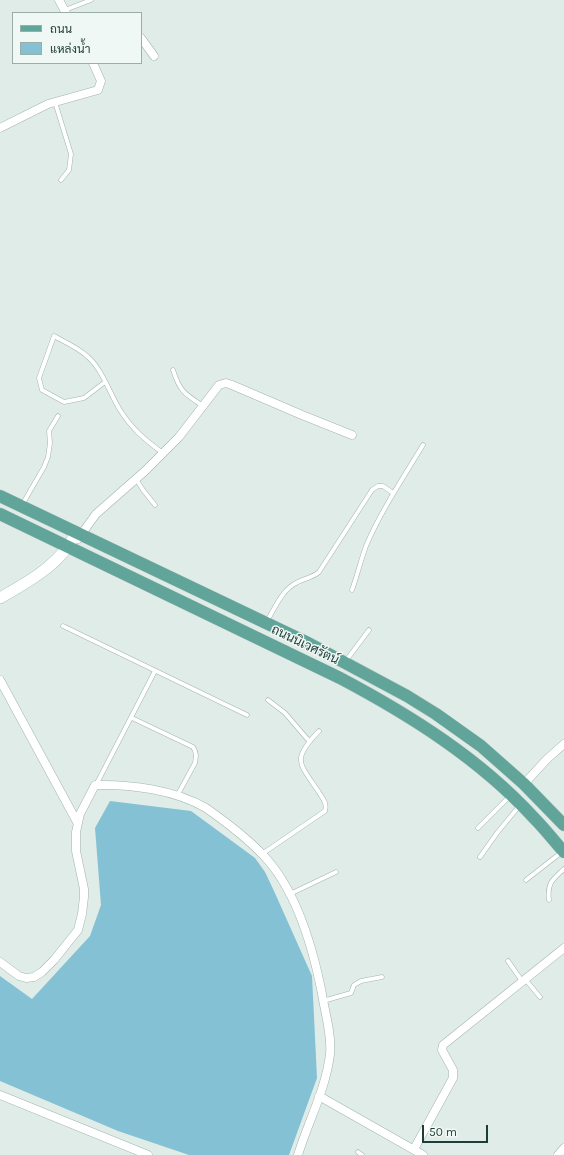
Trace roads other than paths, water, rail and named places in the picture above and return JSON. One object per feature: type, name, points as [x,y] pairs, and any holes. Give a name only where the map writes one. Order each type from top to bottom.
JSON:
[{"type":"main road","name":"ถนนนิเวศรัตน์","points":[[2,497],[266,623],[407,696],[436,714],[481,746],[524,784],[564,825]]},
{"type":"main road","name":"ถนนนิเวศรัตน์","points":[[0,514],[376,697],[435,734],[464,756],[521,804],[564,852]]},
{"type":"street","points":[[59,0],[65,11]]},
{"type":"street","points":[[142,39],[154,56]]},
{"type":"street","points":[[0,128],[48,104],[98,90],[102,81],[94,64]]},
{"type":"street","points":[[1,596],[43,571],[70,549],[78,533],[96,514],[136,479],[179,437],[219,385],[226,383],[352,435]]},
{"type":"street","points":[[0,680],[77,822]]},
{"type":"street","points":[[524,784],[547,759],[564,744]]},
{"type":"street","points":[[0,962],[18,976],[26,978],[34,977],[42,972],[54,960],[78,930],[82,914],[84,889],[76,851],[77,822],[84,804],[96,785],[145,788],[197,802],[220,818],[262,854],[272,866],[298,912],[311,948],[328,1027],[330,1054],[319,1096],[298,1155]]},
{"type":"street","points":[[414,1150],[453,1078],[453,1070],[442,1050],[443,1045],[564,948]]},
{"type":"street","points":[[0,1095],[148,1155]]},
{"type":"street","points":[[319,1096],[371,1127],[423,1155]]},
{"type":"street","points":[[558,1155],[564,1148]]},
{"type":"lane","points":[[65,11],[91,0]]},
{"type":"lane","points":[[55,102],[71,154],[69,170],[61,180]]},
{"type":"lane","points":[[105,382],[84,398],[64,402],[42,390],[39,378],[54,336],[89,357],[105,382],[120,410],[140,435],[163,453]]},
{"type":"lane","points":[[173,370],[176,382],[184,393],[203,406]]},
{"type":"lane","points":[[22,506],[44,467],[48,456],[50,443],[49,431],[58,416]]},
{"type":"lane","points":[[352,590],[366,547],[393,493],[423,445]]},
{"type":"lane","points":[[136,479],[155,505]]},
{"type":"lane","points":[[266,623],[279,600],[290,586],[298,581],[315,576],[319,572],[372,490],[378,486],[383,486],[393,493]]},
{"type":"lane","points":[[63,626],[247,715]]},
{"type":"lane","points":[[345,663],[369,630]]},
{"type":"lane","points":[[96,785],[155,671]]},
{"type":"lane","points":[[268,700],[285,713],[309,740]]},
{"type":"lane","points":[[132,718],[192,747],[195,751],[195,763],[177,796]]},
{"type":"lane","points":[[262,854],[326,811],[324,799],[304,770],[300,761],[300,757],[309,740],[319,731]]},
{"type":"lane","points":[[478,828],[511,795]]},
{"type":"lane","points":[[480,857],[497,833],[521,804]]},
{"type":"lane","points":[[526,880],[564,852]]},
{"type":"lane","points":[[549,900],[548,888],[551,882],[564,869]]},
{"type":"lane","points":[[289,894],[336,872]]},
{"type":"lane","points":[[508,961],[523,980],[540,997]]},
{"type":"lane","points":[[323,1001],[353,992],[354,985],[361,981],[382,977]]},
{"type":"water","points":[[110,801],[191,811],[255,858],[265,872],[312,976],[317,1078],[289,1155],[189,1155],[118,1131],[0,1081],[0,976],[32,999],[90,936],[101,905],[95,828]]}]
